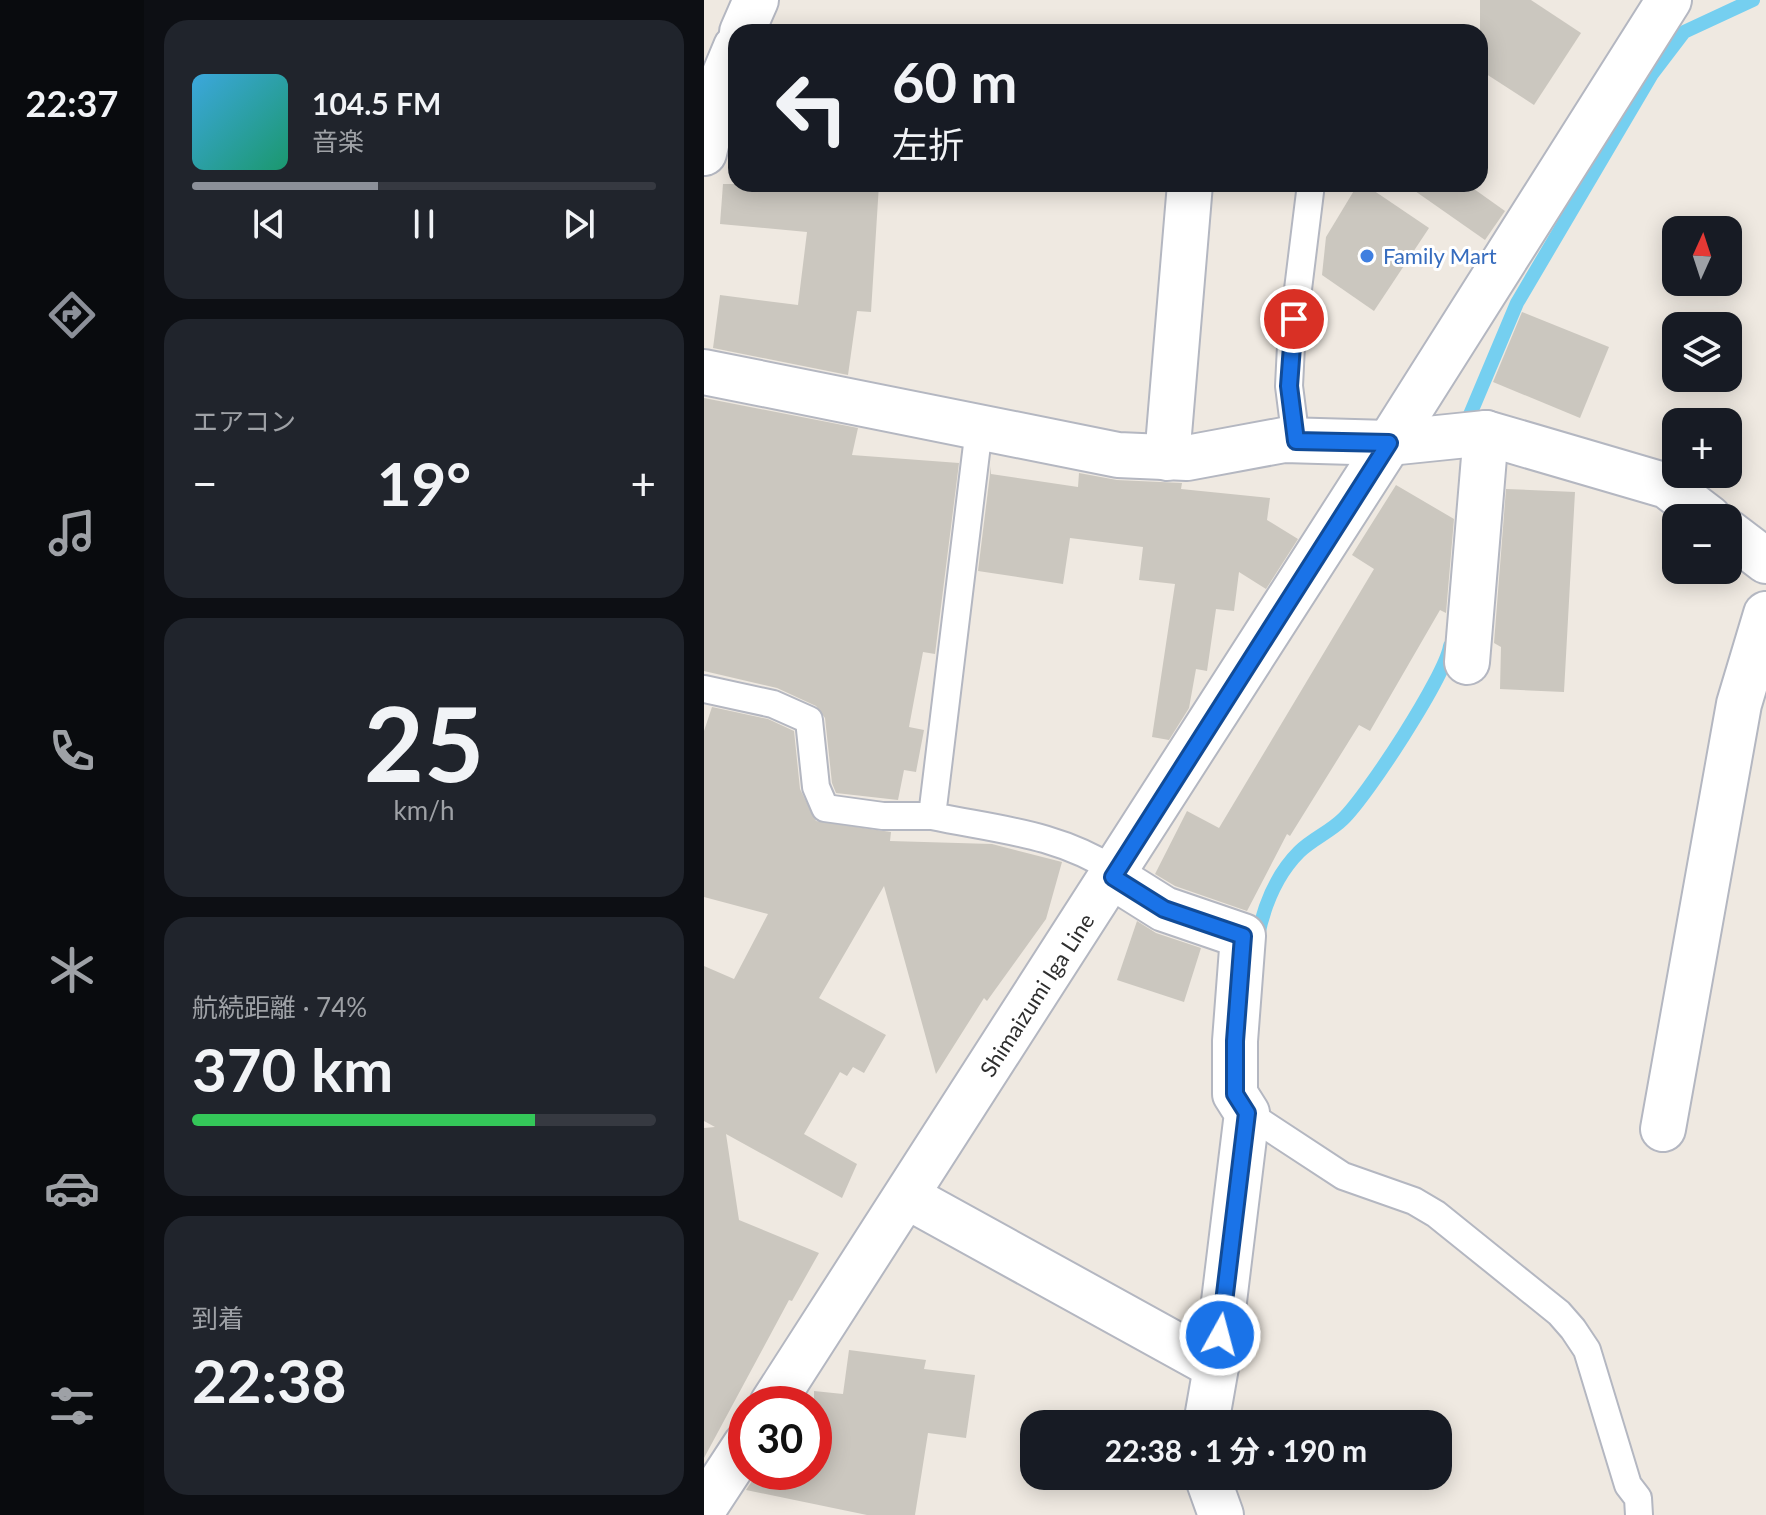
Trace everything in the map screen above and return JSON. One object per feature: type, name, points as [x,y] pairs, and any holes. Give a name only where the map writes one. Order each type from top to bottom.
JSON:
[{"type":"street","points":[[746,24],[756,0]]},
{"type":"street","name":"Shimaizumi Iga Line","points":[[784,1386],[908,1197],[1672,1]]},
{"type":"street","points":[[704,153],[728,66]]},
{"type":"street","points":[[1167,458],[1189,192]]},
{"type":"street","points":[[704,372],[1118,455],[1187,458],[1296,441],[1389,443],[1486,433],[1667,486],[1691,504]]},
{"type":"street","points":[[1467,662],[1486,433]]},
{"type":"street","points":[[1742,543],[1766,561]]},
{"type":"street","points":[[1663,1129],[1739,704],[1766,614]]},
{"type":"street","points":[[1114,874],[1164,909],[1243,936],[1235,1041],[1235,1094],[1247,1113],[1208,1410]]},
{"type":"street","points":[[908,1197],[1216,1367]]},
{"type":"street","points":[[704,1508],[728,1471]]},
{"type":"street","points":[[1212,1490],[1221,1515]]},
{"type":"lane","points":[[1296,441],[1289,386],[1291,346],[1310,192]]},
{"type":"lane","points":[[932,816],[979,428]]},
{"type":"lane","points":[[704,689],[773,704],[809,720],[816,787],[825,808],[883,816],[932,816],[1018,830],[1064,843],[1114,874]]},
{"type":"lane","points":[[1247,1113],[1343,1176],[1414,1201],[1436,1214],[1559,1313],[1587,1350],[1628,1485],[1638,1498],[1639,1515]]},
{"type":"building","points":[[1480,0],[1531,0],[1581,33],[1534,105],[1488,75],[1488,24],[1480,24]]},
{"type":"building","points":[[723,184],[728,184],[728,192],[878,192],[871,312],[857,311],[848,375],[713,348],[720,295],[798,305],[807,232],[720,224]]},
{"type":"building","name":"Family Mart","points":[[1353,192],[1376,192],[1429,228],[1374,311],[1322,275],[1326,237]]},
{"type":"building","points":[[1416,192],[1478,192],[1505,211],[1485,240]]},
{"type":"building","points":[[1522,312],[1609,347],[1580,418],[1493,382]]},
{"type":"building","points":[[704,398],[858,428],[852,455],[959,463],[935,654],[923,652],[909,727],[924,730],[916,772],[904,770],[898,800],[836,793],[832,783],[825,718],[816,706],[777,688],[704,671]]},
{"type":"building","points":[[991,466],[991,474],[1078,487],[1079,473],[1117,480],[1182,483],[1181,489],[1270,498],[1267,520],[1298,539],[1266,589],[1239,572],[1234,611],[1216,609],[1207,671],[1196,669],[1189,708],[1169,740],[1152,737],[1175,584],[1139,580],[1143,547],[1070,538],[1063,584],[978,571]]},
{"type":"building","points":[[1396,485],[1454,519],[1446,613],[1440,610],[1370,731],[1359,725],[1290,836],[1287,834],[1247,911],[1175,886],[1155,874],[1187,811],[1219,828],[1374,569],[1352,555]]},
{"type":"building","points":[[1506,489],[1575,492],[1564,692],[1500,689],[1501,647],[1494,643]]},
{"type":"building","points":[[712,707],[768,719],[794,731],[800,789],[816,821],[891,832],[890,841],[992,844],[1062,862],[1046,919],[987,1001],[984,998],[936,1074],[884,886],[819,998],[886,1035],[864,1073],[853,1067],[847,1076],[840,1072],[804,1134],[857,1164],[842,1198],[726,1134],[739,1220],[819,1253],[792,1301],[789,1300],[743,1386],[728,1386],[728,1413],[704,1458],[704,1128],[715,1127],[704,1121],[704,966],[734,979],[768,914],[704,897],[704,731]]},
{"type":"building","points":[[1137,921],[1156,933],[1201,948],[1184,1002],[1117,980]]},
{"type":"building","points":[[849,1350],[926,1360],[924,1369],[975,1375],[966,1438],[928,1433],[915,1515],[867,1515],[746,1490],[832,1490],[832,1393],[843,1394]]},
{"type":"waterway","points":[[1469,417],[1517,303],[1652,74],[1684,32],[1753,0]]},
{"type":"waterway","points":[[1257,940],[1267,905],[1284,871],[1304,847],[1343,819],[1369,787],[1435,683],[1450,646]]},
{"type":"place","name":"Family Mart","points":[[1367,256]]},
{"type":"route","points":[[1220,1335],[1247,1113],[1235,1094],[1235,1041],[1243,936],[1164,909],[1135,894],[1113,877],[1389,443],[1296,441],[1289,386],[1294,319]]}]
